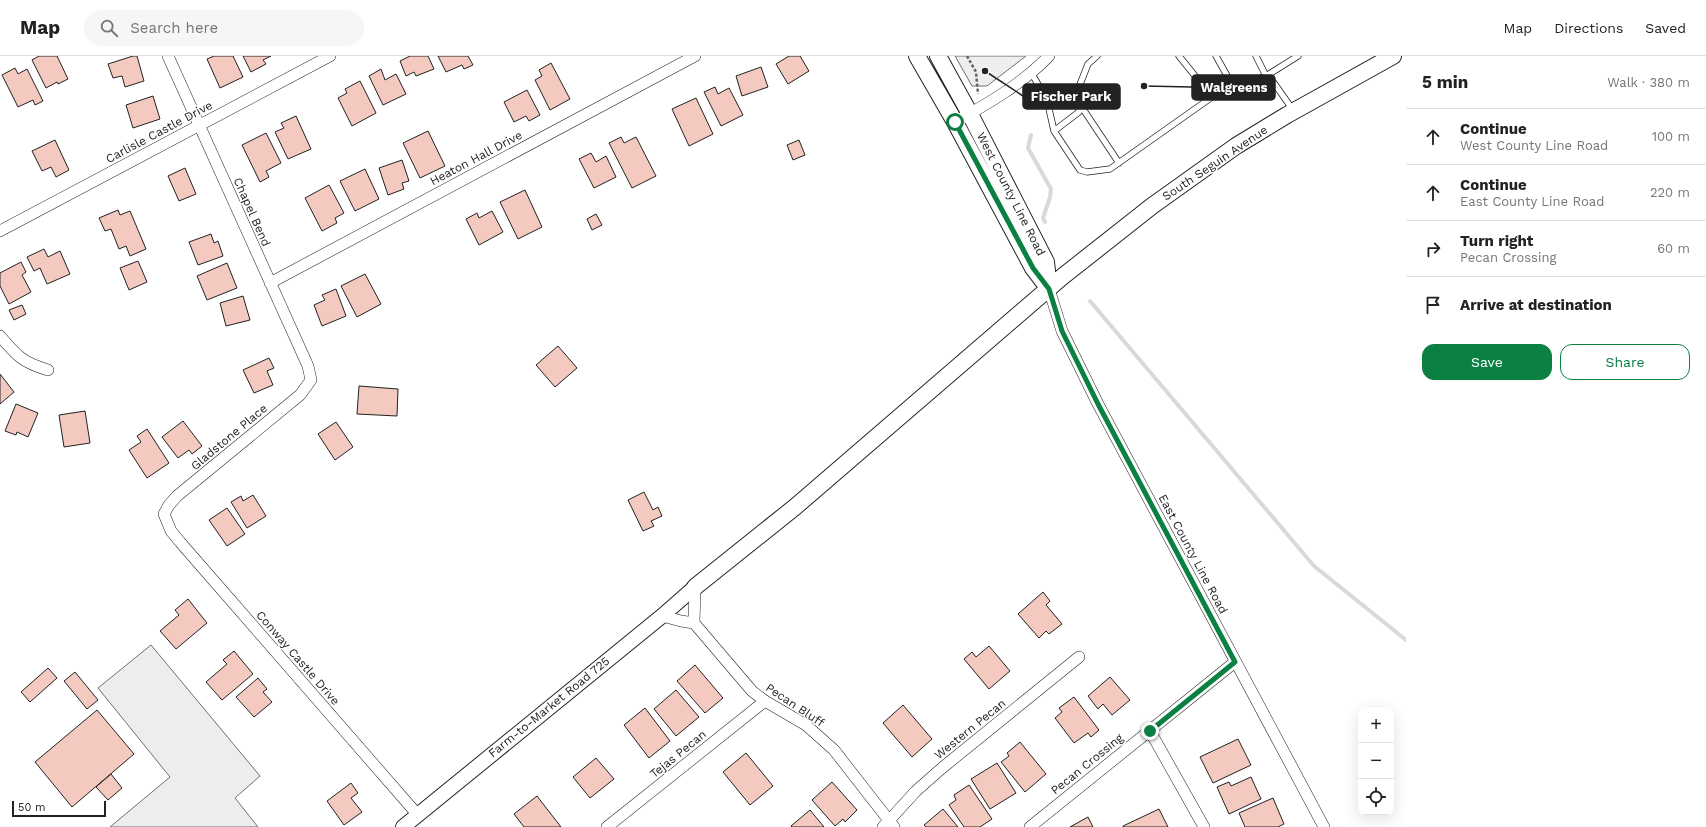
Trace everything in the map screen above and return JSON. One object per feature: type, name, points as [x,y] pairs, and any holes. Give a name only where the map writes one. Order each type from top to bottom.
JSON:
[{"type":"main road","name":"West County Line Road","points":[[917,56],[955,122],[1033,268],[1049,289]]},
{"type":"main road","name":"West County Line Road","points":[[938,56],[970,114],[1046,262],[1049,289]]},
{"type":"main road","name":"South Seguin Avenue","points":[[695,587],[795,507],[1097,249],[1164,197],[1236,146],[1294,111],[1393,56]]},
{"type":"street","name":"Chapel Bend","points":[[168,56],[308,366],[311,380]]},
{"type":"street","name":"Carlisle Castle Drive","points":[[0,231],[330,56]]},
{"type":"street","name":"Heaton Hall Drive","points":[[270,283],[695,56]]},
{"type":"street","points":[[955,122],[993,101],[1032,74],[1049,56]]},
{"type":"street","name":"East County Line Road","points":[[1049,289],[1062,331],[1098,404],[1324,827]]},
{"type":"street","points":[[0,336],[15,355],[30,364],[48,370]]},
{"type":"street","name":"Gladstone Place","points":[[164,514],[169,505],[177,496],[300,395],[311,380]]},
{"type":"street","name":"Conway Castle Drive","points":[[164,514],[171,531],[180,542],[417,814]]},
{"type":"street","points":[[662,616],[681,622],[694,623],[695,587]]},
{"type":"street","name":"Farm-to-Market Road 725","points":[[403,827],[417,814],[662,616],[695,587]]},
{"type":"street","name":"Pecan Bluff","points":[[694,623],[752,691],[765,701],[806,725],[834,750],[889,824]]},
{"type":"street","name":"Western Pecan","points":[[889,824],[916,791],[942,768],[1080,657]]},
{"type":"street","name":"Pecan Crossing","points":[[1030,827],[1235,662]]},
{"type":"street","name":"Tejas Pecan","points":[[608,827],[765,701]]},
{"type":"street","points":[[1150,731],[1204,827]]},
{"type":"lane","points":[[1054,131],[1079,112],[1077,92],[1088,64],[1097,56]]},
{"type":"lane","points":[[1179,56],[1212,97]]},
{"type":"lane","points":[[1216,56],[1234,88]]},
{"type":"lane","points":[[1256,56],[1266,76],[1274,83],[1294,111]]},
{"type":"lane","points":[[1032,74],[1047,100],[1054,131],[1080,170],[1087,172],[1101,172],[1110,169],[1119,163],[1212,97],[1266,76],[1298,56]]},
{"type":"lane","points":[[1079,103],[1119,163]]},
{"type":"path","points":[[967,56],[976,72],[978,94]]},
{"type":"shaded area","points":[[955,56],[1026,56],[987,86],[972,86]]},
{"type":"shaded area","points":[[151,645],[260,776],[235,798],[258,827],[110,827],[170,777],[98,688]]},
{"type":"building","points":[[39,56],[57,56],[68,79],[58,84],[57,82],[46,88],[32,60]]},
{"type":"building","points":[[137,56],[144,81],[125,87],[122,76],[113,78],[108,64]]},
{"type":"building","points":[[214,56],[233,56],[243,77],[220,88],[207,59]]},
{"type":"building","points":[[243,56],[271,56],[263,60],[266,64],[251,72]]},
{"type":"building","points":[[410,56],[428,56],[434,69],[416,76],[414,72],[406,76],[400,61]]},
{"type":"building","points":[[438,56],[468,56],[473,65],[464,69],[462,65],[446,72]]},
{"type":"building","points":[[789,56],[800,56],[809,71],[788,84],[776,64]]},
{"type":"building","points":[[551,63],[570,99],[550,110],[535,80],[542,76],[539,70]]},
{"type":"building","points":[[761,67],[768,87],[742,96],[736,76]]},
{"type":"building","points":[[15,68],[18,74],[27,69],[43,101],[35,105],[33,100],[18,107],[2,75]]},
{"type":"building","points":[[381,69],[385,80],[396,74],[406,94],[383,105],[369,76]]},
{"type":"building","points":[[360,81],[376,113],[352,126],[338,98],[347,93],[345,89]]},
{"type":"building","points":[[715,87],[718,94],[729,88],[743,115],[721,126],[704,92]]},
{"type":"building","points":[[527,90],[540,115],[529,121],[526,116],[514,122],[504,102]]},
{"type":"building","points":[[153,96],[160,119],[133,128],[126,105]]},
{"type":"building","points":[[696,98],[713,134],[689,146],[672,109]]},
{"type":"building","points":[[296,116],[311,149],[288,159],[275,132],[284,128],[281,123]]},
{"type":"building","points":[[428,131],[445,166],[420,178],[403,143]]},
{"type":"building","points":[[266,133],[281,163],[266,171],[269,177],[260,182],[242,145]]},
{"type":"building","points":[[621,137],[624,143],[636,137],[656,176],[632,188],[609,143]]},
{"type":"building","points":[[55,140],[69,170],[56,177],[51,167],[42,171],[32,151]]},
{"type":"building","points":[[799,140],[805,155],[793,160],[787,145]]},
{"type":"building","points":[[591,153],[596,162],[606,156],[616,177],[594,188],[579,159]]},
{"type":"building","points":[[402,160],[409,181],[402,183],[404,189],[388,195],[379,168]]},
{"type":"building","points":[[185,168],[196,194],[179,201],[168,176]]},
{"type":"building","points":[[365,169],[379,199],[355,211],[340,181]]},
{"type":"building","points":[[329,185],[344,213],[335,218],[337,223],[322,231],[305,198]]},
{"type":"building","points":[[525,190],[542,227],[518,239],[500,202]]},
{"type":"building","points":[[118,210],[120,215],[130,211],[146,249],[130,256],[126,246],[119,249],[111,229],[105,231],[99,218]]},
{"type":"building","points":[[492,211],[503,232],[479,245],[466,219],[477,213],[479,218]]},
{"type":"building","points":[[596,214],[602,225],[592,230],[587,219]]},
{"type":"building","points":[[211,234],[214,243],[218,241],[223,256],[198,265],[189,242]]},
{"type":"building","points":[[44,249],[48,257],[60,251],[70,274],[47,284],[40,268],[34,271],[27,257]]},
{"type":"building","points":[[138,261],[147,282],[129,290],[120,268]]},
{"type":"building","points":[[21,262],[26,272],[22,275],[31,292],[9,304],[0,286],[0,273]]},
{"type":"building","points":[[227,263],[237,288],[207,300],[197,276]]},
{"type":"building","points":[[365,274],[381,304],[357,317],[341,286]]},
{"type":"building","points":[[336,289],[346,316],[322,326],[314,305],[325,300],[322,295]]},
{"type":"building","points":[[243,296],[250,320],[226,326],[220,303]]},
{"type":"building","points":[[22,305],[26,314],[14,320],[9,310]]},
{"type":"building","points":[[558,346],[577,368],[555,387],[536,365]]},
{"type":"building","points":[[269,358],[274,368],[267,371],[273,385],[254,393],[243,370]]},
{"type":"building","points":[[0,374],[14,392],[0,404]]},
{"type":"building","points":[[359,386],[398,389],[397,416],[357,414]]},
{"type":"building","points":[[16,404],[38,413],[28,437],[17,432],[16,435],[5,431]]},
{"type":"building","points":[[85,411],[90,443],[64,447],[59,415]]},
{"type":"building","points":[[183,421],[202,446],[192,454],[189,450],[178,458],[162,437]]},
{"type":"building","points":[[336,422],[353,447],[335,460],[318,434]]},
{"type":"building","points":[[147,429],[169,463],[147,478],[129,450],[141,442],[137,436]]},
{"type":"building","points":[[644,492],[653,510],[658,507],[662,516],[651,521],[654,526],[643,531],[628,500]]},
{"type":"building","points":[[253,495],[266,516],[247,528],[231,502],[241,496],[243,501]]},
{"type":"building","points":[[227,508],[245,534],[227,546],[209,520]]},
{"type":"building","points":[[1043,592],[1050,601],[1046,605],[1062,624],[1049,634],[1046,631],[1039,638],[1018,614]]},
{"type":"building","points":[[188,599],[207,623],[176,649],[160,631],[179,615],[175,610]]},
{"type":"building","points":[[989,646],[1010,671],[989,689],[964,659],[972,652],[976,657]]},
{"type":"building","points":[[234,651],[253,674],[222,700],[206,682],[227,664],[223,660]]},
{"type":"building","points":[[695,665],[723,698],[705,713],[677,681]]},
{"type":"building","points":[[48,668],[57,678],[30,702],[21,692]]},
{"type":"building","points":[[75,672],[98,700],[87,709],[64,681]]},
{"type":"building","points":[[1110,677],[1130,700],[1112,715],[1103,704],[1098,709],[1088,696]]},
{"type":"building","points":[[258,678],[267,689],[263,692],[272,702],[254,717],[236,697]]},
{"type":"building","points":[[676,690],[699,717],[676,736],[654,709]]},
{"type":"building","points":[[1074,697],[1099,730],[1091,737],[1088,733],[1074,743],[1055,718],[1062,712],[1059,708]]},
{"type":"building","points":[[903,705],[932,739],[912,757],[883,723]]},
{"type":"building","points":[[645,708],[670,741],[649,758],[624,725]]},
{"type":"building","points":[[97,710],[134,754],[72,807],[35,762]]},
{"type":"building","points":[[1238,739],[1251,765],[1213,783],[1200,757]]},
{"type":"building","points":[[1020,742],[1046,774],[1025,792],[1001,762],[1009,756],[1007,753]]},
{"type":"building","points":[[746,753],[773,786],[750,805],[723,772]]},
{"type":"building","points":[[596,758],[614,779],[590,798],[573,777]]},
{"type":"building","points":[[997,763],[1016,793],[990,809],[971,779]]},
{"type":"building","points":[[111,774],[122,788],[108,800],[96,787]]},
{"type":"building","points":[[1251,777],[1261,799],[1229,814],[1217,787],[1229,782],[1231,786]]},
{"type":"building","points":[[832,782],[857,810],[845,822],[843,819],[835,826],[812,800]]},
{"type":"building","points":[[351,783],[358,793],[351,798],[362,812],[344,825],[327,801]]},
{"type":"building","points":[[969,785],[992,819],[980,827],[964,827],[949,805],[956,800],[954,795]]},
{"type":"building","points":[[537,796],[561,827],[524,827],[514,814]]},
{"type":"building","points":[[1273,798],[1284,824],[1278,827],[1245,827],[1239,813]]},
{"type":"building","points":[[943,809],[958,827],[926,827],[924,825]]},
{"type":"building","points":[[1159,809],[1168,827],[1123,827],[1123,826]]},
{"type":"building","points":[[810,810],[824,827],[791,826]]},
{"type":"building","points":[[1088,817],[1093,827],[1070,827]]},
{"type":"waterway","points":[[1031,135],[1028,148],[1051,189],[1043,218],[1045,222]]},
{"type":"waterway","points":[[1090,301],[1314,566],[1406,640]]},
{"type":"place","name":"Fischer Park","points":[[985,71]]},
{"type":"place","name":"Walgreens","points":[[1144,86]]},
{"type":"route","points":[[955,122],[1033,268],[1049,289],[1062,331],[1098,404],[1235,662],[1150,731]]}]
